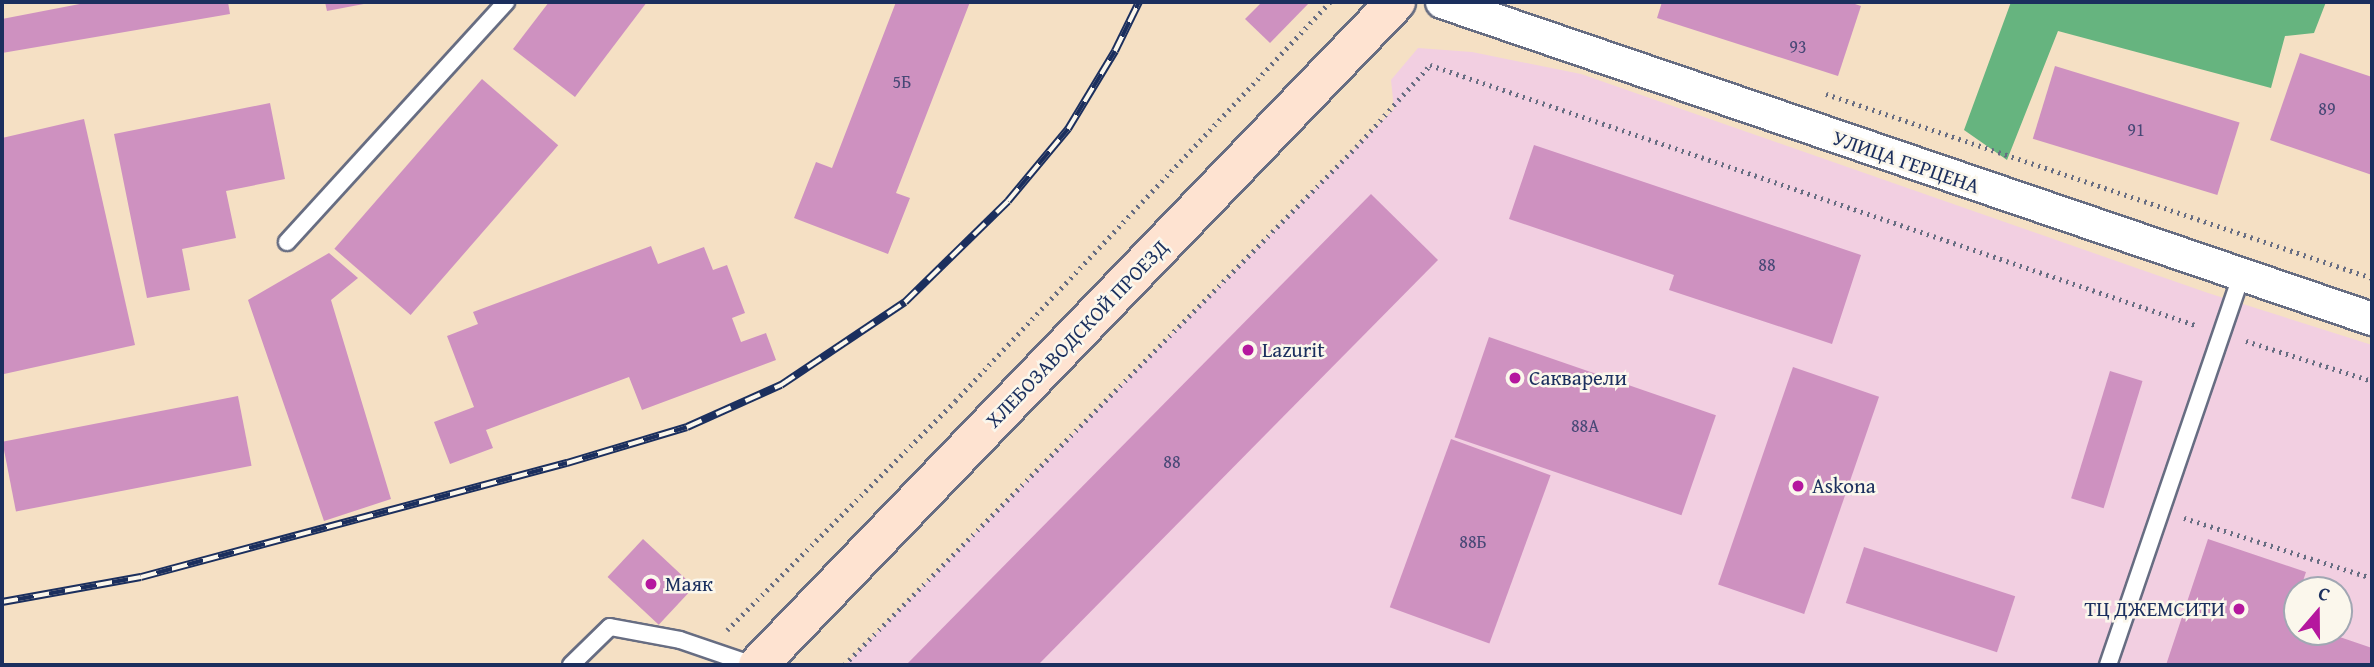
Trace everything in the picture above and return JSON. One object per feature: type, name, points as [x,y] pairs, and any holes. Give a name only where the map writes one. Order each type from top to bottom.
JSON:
[{"type":"street","name":"ХЛЕБОЗАВОДСКОЙ ПРОЕЗД","points":[[756,665],[1396,2]]},
{"type":"street","name":"УЛИЦА ГЕРЦЕНА","points":[[1442,2],[2241,278],[2372,319]]},
{"type":"lane","points":[[287,242],[506,2]]},
{"type":"lane","points":[[2108,665],[2241,278]]},
{"type":"lane","points":[[571,665],[610,627],[680,640],[756,665]]},
{"type":"path","points":[[706,650],[955,401],[1330,2]]},
{"type":"path","points":[[844,665],[1356,147],[1430,65],[2025,271],[2372,381]]},
{"type":"path","points":[[1818,91],[2372,278]]},
{"type":"path","points":[[2177,516],[2372,578]]},
{"type":"shaded area","points":[[1418,48],[1472,52],[1581,74],[2208,293],[2372,345],[2372,665],[845,665],[1394,109],[1391,80]]},
{"type":"green space","points":[[2011,2],[2326,2],[2314,33],[2285,36],[2271,88],[2058,31],[2007,160],[1964,130]]},
{"type":"building","points":[[90,2],[228,2],[230,14],[2,53],[2,19]]},
{"type":"building","points":[[325,2],[369,2],[369,3],[327,11]]},
{"type":"building","points":[[549,2],[647,2],[575,97],[513,49]]},
{"type":"building","points":[[896,2],[970,2],[896,193],[910,198],[888,254],[794,218],[816,162],[832,168]]},
{"type":"building","points":[[1262,2],[1310,2],[1270,43],[1245,19]]},
{"type":"building","points":[[1662,2],[1849,2],[1861,6],[1838,76],[1657,18]]},
{"type":"building","points":[[2300,53],[2372,77],[2372,175],[2270,140]]},
{"type":"building","points":[[2055,66],[2240,122],[2217,195],[2033,139]]},
{"type":"building","points":[[482,79],[558,145],[411,315],[334,249]]},
{"type":"building","points":[[270,103],[285,179],[226,191],[236,238],[182,249],[190,290],[147,298],[114,134]]},
{"type":"building","points":[[84,119],[135,345],[4,374],[2,138]]},
{"type":"building","points":[[1534,145],[1861,255],[1832,344],[1669,290],[1674,275],[1509,219]]},
{"type":"building","points":[[1371,194],[1438,260],[1038,665],[906,665]]},
{"type":"building","points":[[651,246],[658,264],[704,247],[713,270],[727,265],[745,313],[732,318],[741,342],[766,333],[776,360],[642,410],[629,377],[486,430],[493,448],[450,464],[434,422],[474,407],[447,336],[478,324],[473,312]]},
{"type":"building","points":[[329,253],[358,278],[331,300],[391,499],[324,521],[248,300]]},
{"type":"building","points":[[1489,337],[1716,415],[1681,515],[1454,437]]},
{"type":"building","points":[[1793,367],[1879,397],[1804,614],[1718,584]]},
{"type":"building","points":[[2110,371],[2143,381],[2104,508],[2071,498]]},
{"type":"building","points":[[238,396],[252,466],[16,511],[2,442]]},
{"type":"building","points":[[1451,439],[1551,475],[1489,643],[1390,607]]},
{"type":"building","points":[[643,539],[694,587],[659,625],[608,577]]},
{"type":"building","name":"ТЦ ДЖЕМСИТИ","points":[[2208,539],[2306,572],[2305,576],[2283,576],[2283,646],[2353,646],[2353,642],[2372,648],[2372,665],[2166,665]]},
{"type":"building","points":[[1864,547],[2015,596],[1997,652],[1846,603]]},
{"type":"railway","points":[[2,602],[141,577],[567,463],[687,427],[781,385],[905,302],[1008,201],[1068,129],[1115,51],[1139,2]]},
{"type":"place","name":"Lazurit","points":[[1248,350]]},
{"type":"place","name":"Сакварели","points":[[1515,378]]},
{"type":"place","name":"Askona","points":[[1798,486]]},
{"type":"place","name":"Маяк","points":[[651,584]]},
{"type":"place","name":"ТЦ ДЖЕМСИТИ","points":[[2239,609]]}]
